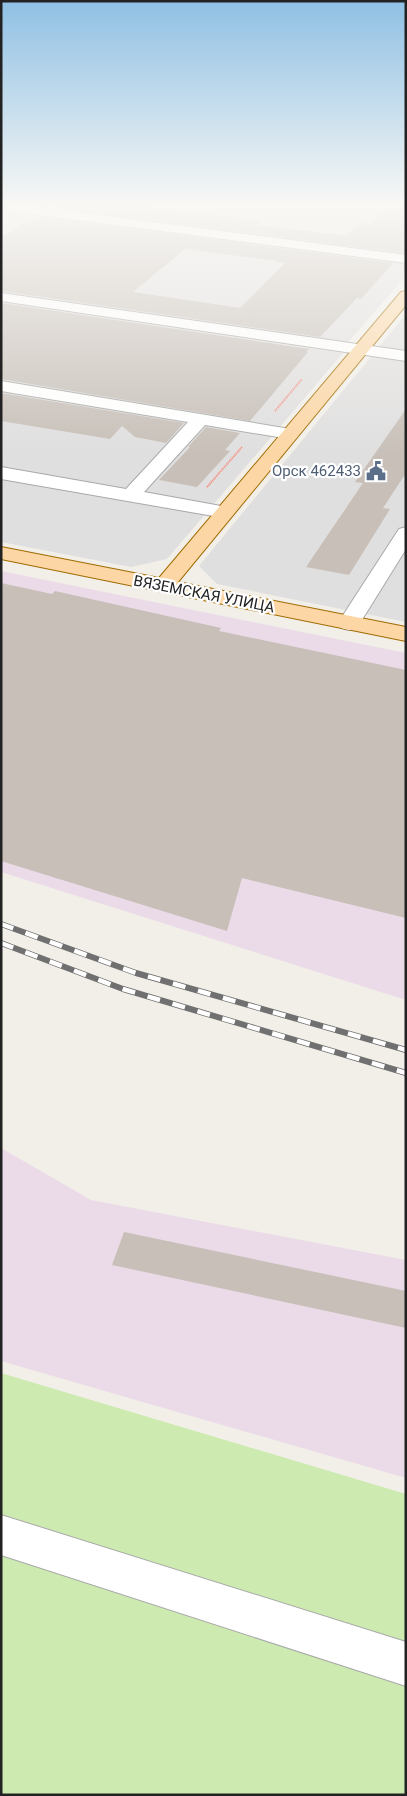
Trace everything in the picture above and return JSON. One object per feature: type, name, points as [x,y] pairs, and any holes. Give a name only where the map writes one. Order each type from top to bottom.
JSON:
[{"type":"main road","points":[[164,586],[406,295]]},
{"type":"main road","name":"ВЯЗЕМСКАЯ УЛИЦА","points":[[1,553],[406,634]]},
{"type":"street","points":[[1,297],[406,356]]},
{"type":"street","points":[[1,386],[290,434]]},
{"type":"street","points":[[130,496],[201,420]]},
{"type":"street","points":[[1,473],[225,512]]},
{"type":"street","points":[[349,623],[398,560],[406,533]]},
{"type":"street","points":[[1,1534],[406,1664]]},
{"type":"path","points":[[189,506],[331,346]]},
{"type":"shaded area","points":[[1,289],[395,289],[347,343],[1,292]]},
{"type":"shaded area","points":[[1,302],[343,353],[167,559],[131,567],[1,542]]},
{"type":"shaded area","points":[[406,314],[406,622],[217,584],[199,566]]},
{"type":"shaded area","points":[[1,571],[406,653],[406,1000],[1,872]]},
{"type":"shaded area","points":[[1,1148],[91,1200],[406,1260],[406,1478],[1,1361]]},
{"type":"green space","points":[[1,1373],[406,1494],[406,1795],[1,1795]]},
{"type":"building","points":[[1,289],[137,289],[133,292],[240,308],[259,289],[370,289],[361,299],[357,298],[320,337],[1,291]]},
{"type":"building","points":[[1,303],[309,349],[250,421],[1,379]]},
{"type":"building","points":[[1,393],[184,423],[166,443],[135,437],[122,426],[110,439],[1,421]]},
{"type":"building","points":[[406,409],[406,473],[383,508],[390,509],[349,575],[306,567],[363,483],[355,482]]},
{"type":"building","points":[[206,427],[240,433],[225,450],[230,451],[197,487],[159,480],[190,447],[188,447]]},
{"type":"building","points":[[1,583],[52,594],[55,591],[221,628],[219,631],[406,670],[406,918],[242,878],[227,931],[1,861]]},
{"type":"building","points":[[124,1232],[406,1291],[406,1328],[112,1265]]},
{"type":"railway","points":[[1,924],[136,973],[406,1050]]},
{"type":"railway","points":[[1,943],[123,989],[406,1073]]},
{"type":"place","name":"Орск 462433","points":[[376,471]]}]
